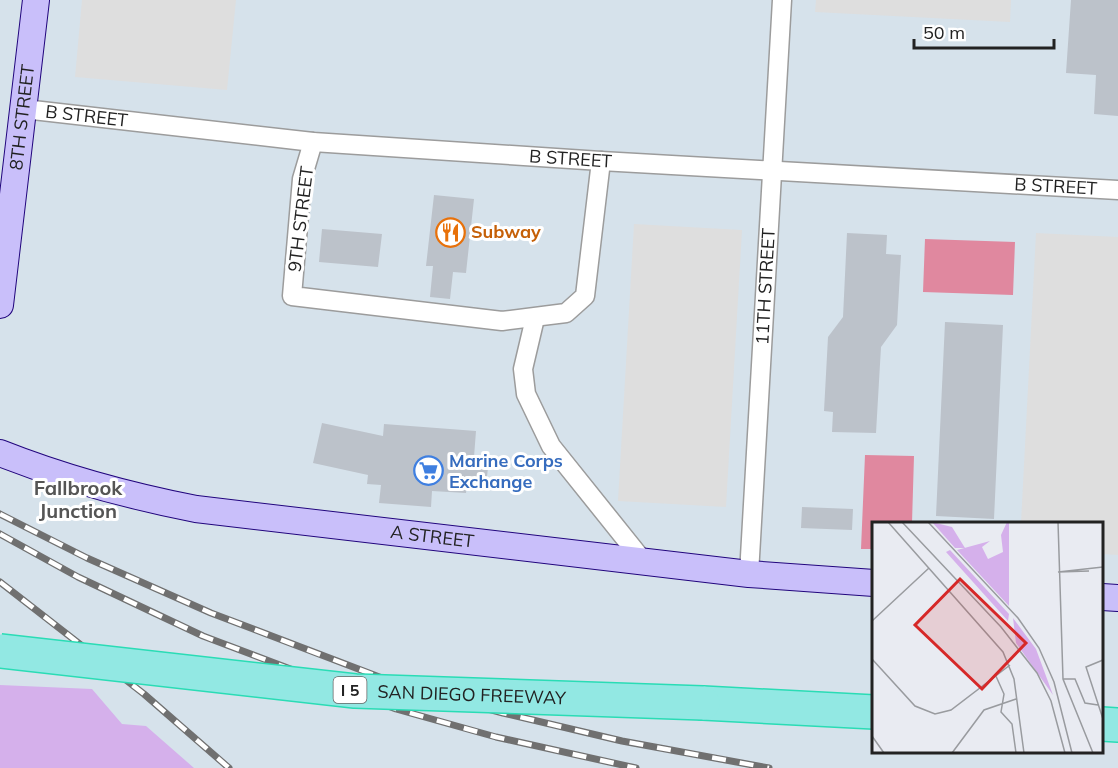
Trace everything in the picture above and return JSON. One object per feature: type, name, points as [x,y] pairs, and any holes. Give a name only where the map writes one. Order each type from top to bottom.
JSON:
[{"type":"highway","name":"SAN DIEGO FREEWAY","points":[[0,651],[355,691],[703,703],[872,712]]},
{"type":"main road","name":"8TH STREET","points":[[0,305],[4,239],[24,109],[36,0]]},
{"type":"main road","name":"A STREET","points":[[0,453],[21,462],[135,497],[196,509],[749,574],[872,583]]},
{"type":"main road","points":[[1103,597],[1118,598]]},
{"type":"street","name":"11TH STREET","points":[[749,574],[782,0]]},
{"type":"street","name":"B STREET","points":[[24,109],[313,142],[601,161],[1118,190]]},
{"type":"street","name":"9TH STREET","points":[[313,142],[302,179],[292,296],[502,321],[535,318]]},
{"type":"street","points":[[601,161],[585,296],[566,313],[535,318],[523,369],[526,394],[551,446],[644,562]]},
{"type":"shaded area","points":[[0,0],[1118,0],[1118,768],[0,768]]},
{"type":"shaded area","points":[[82,0],[236,0],[227,90],[75,77]]},
{"type":"shaded area","points":[[816,0],[1011,0],[1010,22],[815,12]]},
{"type":"shaded area","points":[[634,224],[742,230],[726,507],[618,501]]},
{"type":"shaded area","points":[[1036,233],[1118,237],[1118,555],[1103,554],[1103,522],[1021,522]]},
{"type":"shaded area","points":[[925,239],[1015,242],[1013,295],[923,292]]},
{"type":"shaded area","points":[[865,455],[914,456],[912,522],[872,522],[872,549],[861,549]]},
{"type":"shaded area","points":[[0,685],[92,689],[122,724],[146,726],[194,768],[0,768]]},
{"type":"building","points":[[1071,0],[1118,0],[1118,116],[1094,114],[1096,75],[1066,73]]},
{"type":"building","name":"Subway","points":[[434,195],[474,199],[466,273],[453,272],[450,299],[430,297],[433,266],[426,266]]},
{"type":"building","points":[[322,229],[382,234],[378,267],[319,262]]},
{"type":"building","points":[[847,233],[887,235],[886,254],[901,255],[897,325],[881,347],[876,433],[832,432],[833,412],[824,411],[828,337],[843,317]]},
{"type":"building","points":[[945,322],[1003,325],[994,519],[936,516]]},
{"type":"building","name":"Marine Corps Exchange","points":[[322,423],[383,436],[384,424],[476,431],[474,457],[489,458],[486,486],[467,484],[466,493],[432,491],[431,507],[379,503],[381,485],[367,484],[368,475],[313,463]]},
{"type":"building","points":[[802,507],[853,509],[852,530],[801,528]]},
{"type":"railway","points":[[0,514],[87,558],[211,613],[403,686],[503,713],[622,741],[769,768]]},
{"type":"railway","points":[[0,534],[78,577],[203,636],[396,709],[496,737],[636,768]]},
{"type":"railway","points":[[0,582],[144,694],[229,768]]},
{"type":"place","name":"Subway","points":[[450,232]]},
{"type":"place","name":"Marine Corps Exchange","points":[[428,471]]},
{"type":"district","name":"Fallbrook Junction","points":[[78,500]]}]
